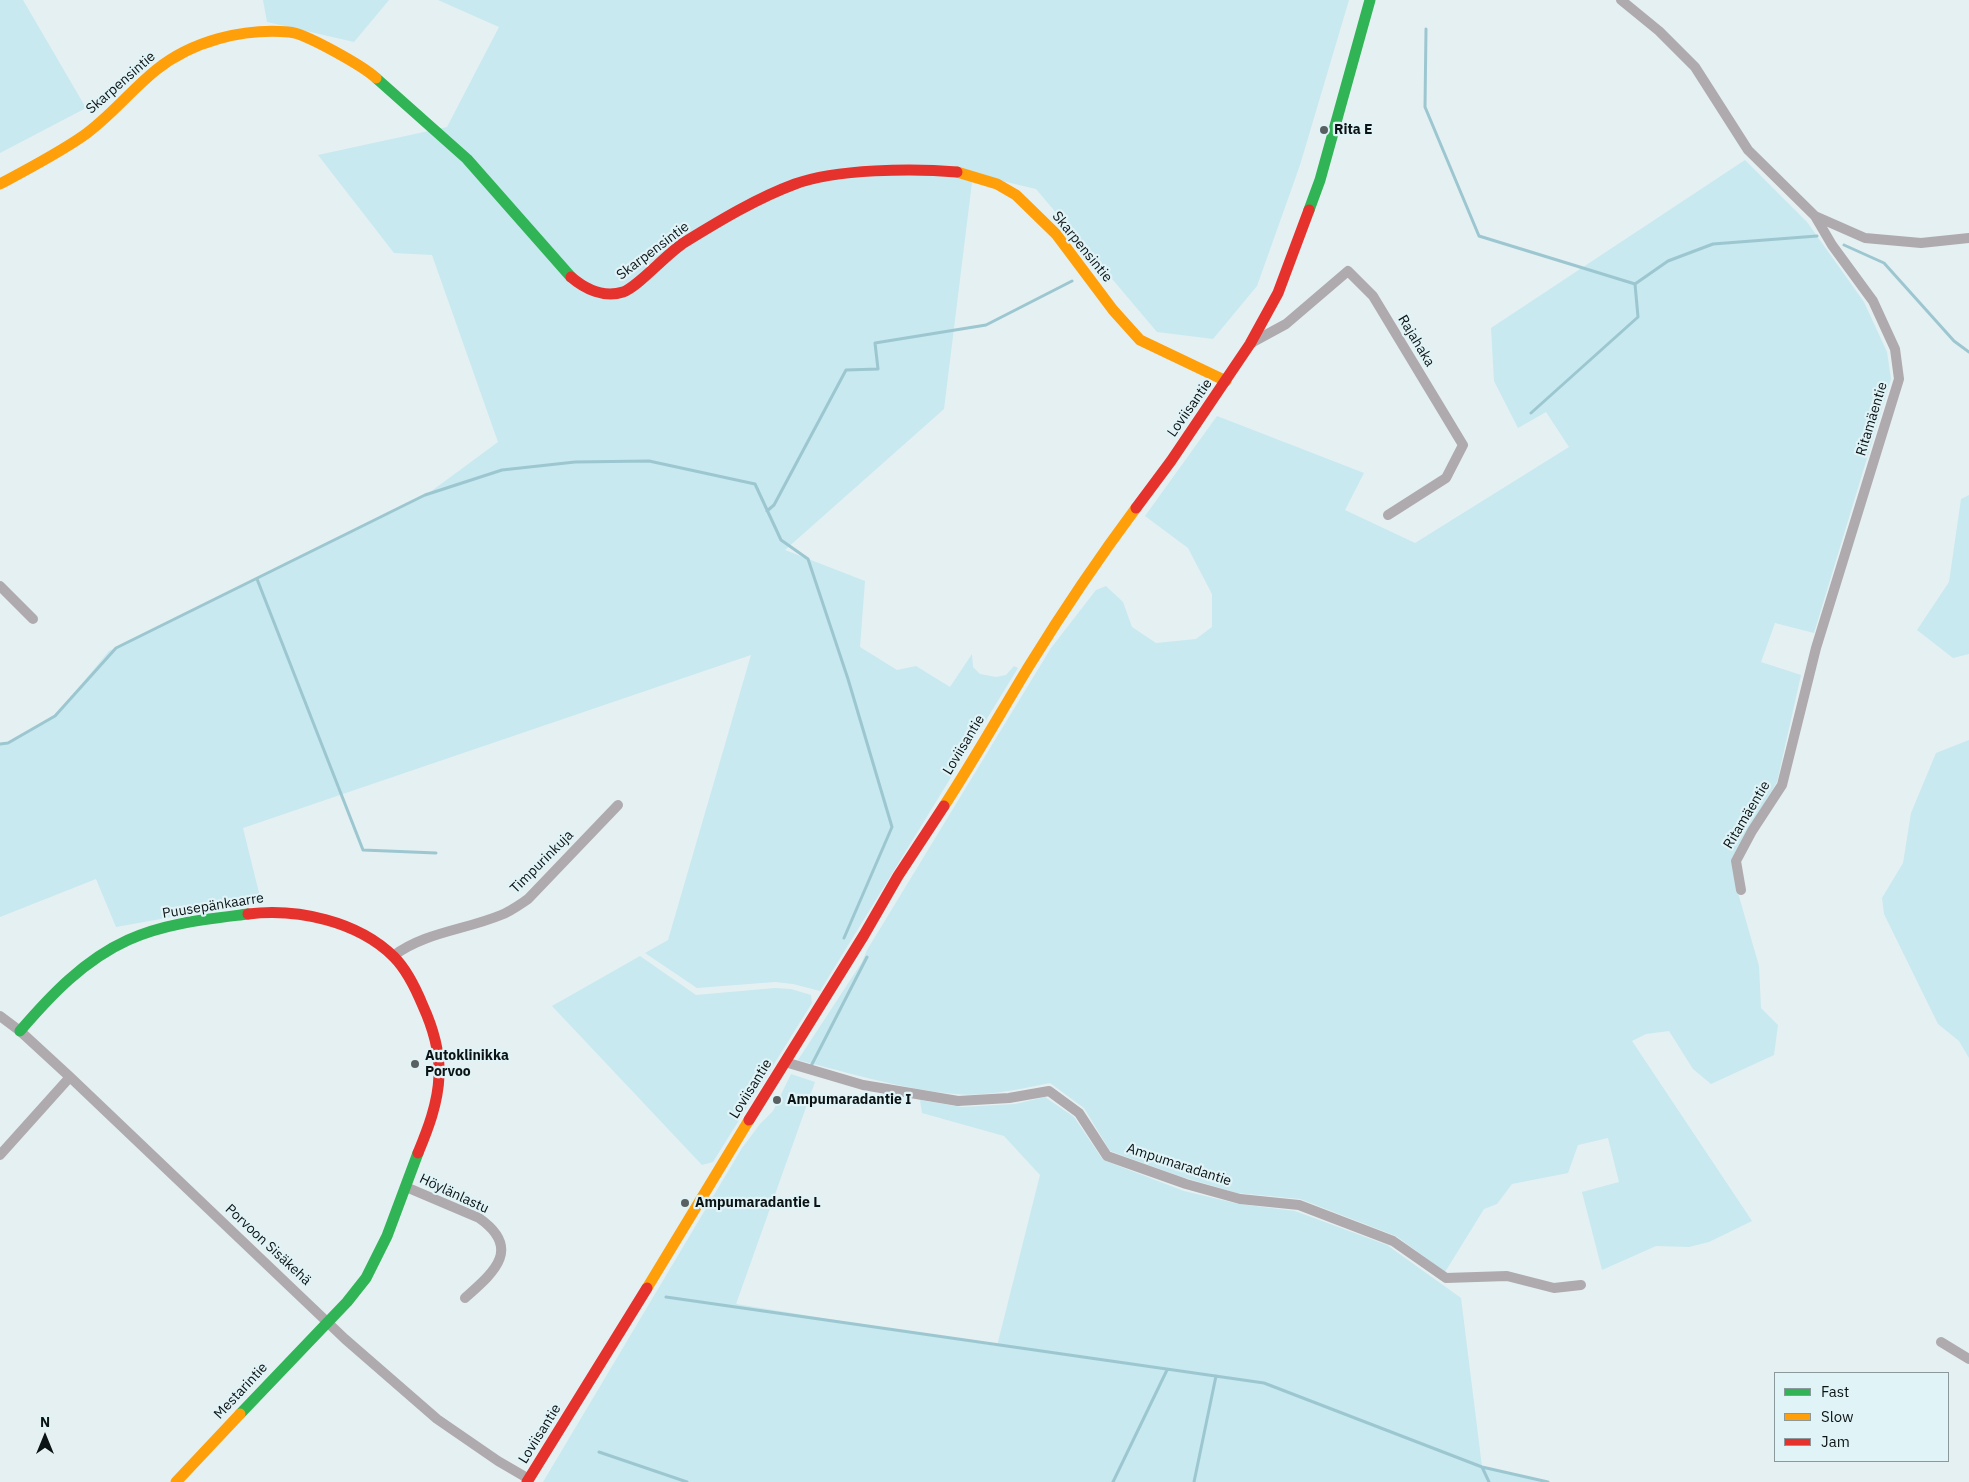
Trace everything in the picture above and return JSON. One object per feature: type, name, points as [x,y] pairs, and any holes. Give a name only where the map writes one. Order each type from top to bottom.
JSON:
[{"type":"street","name":"Loviisantie","points":[[528,1480],[597,1371],[717,1172],[864,935],[898,876],[968,770],[1050,634],[1091,570],[1171,462],[1250,344],[1278,293],[1320,180],[1370,0]]},
{"type":"street","name":"Ritamäentie","points":[[1621,0],[1659,31],[1695,67],[1748,150],[1816,216],[1832,245],[1873,301],[1895,349],[1898,380],[1816,648],[1782,785],[1752,831],[1736,861],[1741,890]]},
{"type":"street","name":"Skarpensintie","points":[[0,184],[83,136],[110,114],[156,70],[182,52],[205,43],[235,35],[259,32],[291,32],[338,53],[372,74],[467,159],[572,278],[582,286],[593,291],[610,294],[628,290],[685,242],[760,200],[796,184],[824,177],[867,172],[937,170],[958,172],[997,184],[1016,195],[1056,234],[1113,310],[1140,340],[1226,381]]},
{"type":"street","points":[[1816,216],[1866,238],[1921,243],[1969,238]]},
{"type":"street","name":"Rajahaka","points":[[1250,344],[1286,324],[1348,271],[1374,296],[1463,445],[1446,478],[1388,515]]},
{"type":"street","points":[[0,586],[33,619]]},
{"type":"street","name":"Timpurinkuja","points":[[393,956],[405,947],[425,938],[502,915],[515,908],[528,899],[618,805]]},
{"type":"street","name":"Puusepänkaarre","points":[[20,1031],[64,983],[86,965],[110,949],[154,930],[252,914],[278,912],[300,914],[342,926],[362,935],[393,956],[416,992],[430,1022],[440,1064],[433,1108],[406,1187],[388,1232],[365,1280],[328,1321]]},
{"type":"street","name":"Porvoon Sisäkehä","points":[[0,1016],[20,1031],[70,1077],[345,1339],[437,1419],[528,1480]]},
{"type":"street","name":"Ampumaradantie","points":[[785,1062],[863,1085],[958,1101],[1009,1098],[1049,1091],[1079,1113],[1108,1156],[1186,1184],[1240,1199],[1299,1205],[1393,1241],[1446,1278],[1507,1276],[1554,1288],[1581,1285]]},
{"type":"street","points":[[0,1155],[70,1077]]},
{"type":"street","name":"Höylänlastu","points":[[406,1187],[479,1218],[498,1235],[502,1247],[498,1265],[491,1275],[465,1298]]},
{"type":"street","name":"Mestarintie","points":[[176,1482],[328,1321]]},
{"type":"street","points":[[1941,1342],[1969,1359]]},
{"type":"shaded area","points":[[0,0],[23,0],[86,108],[0,153]]},
{"type":"shaded area","points":[[263,0],[389,0],[354,42],[267,22]]},
{"type":"shaded area","points":[[438,0],[1349,0],[1300,165],[1257,286],[1213,339],[1157,332],[1036,189],[973,174],[944,409],[785,550],[865,581],[860,647],[897,670],[916,666],[950,687],[972,654],[973,667],[980,674],[996,677],[1006,675],[1014,666],[1018,668],[820,991],[793,984],[775,982],[697,988],[645,953],[668,940],[751,655],[243,828],[261,901],[116,927],[96,879],[0,917],[0,744],[8,743],[55,716],[109,651],[422,498],[498,442],[432,255],[394,253],[318,155],[447,127],[499,27]]},
{"type":"shaded area","points":[[1745,160],[1807,222],[1864,302],[1887,352],[1891,379],[1814,633],[1775,623],[1761,662],[1801,675],[1777,782],[1732,858],[1736,886],[1759,966],[1761,1008],[1778,1025],[1774,1055],[1711,1084],[1693,1069],[1669,1031],[1646,1034],[1632,1041],[1752,1221],[1709,1242],[1689,1247],[1656,1246],[1602,1270],[1582,1192],[1619,1182],[1608,1138],[1578,1145],[1568,1173],[1512,1184],[1497,1204],[1484,1209],[1445,1272],[1396,1236],[1300,1199],[1237,1193],[1179,1176],[1110,1151],[1084,1108],[1050,1083],[991,1093],[955,1094],[895,1084],[798,1060],[862,962],[867,950],[1051,648],[1096,590],[1106,586],[1123,602],[1132,627],[1156,643],[1196,639],[1212,627],[1212,594],[1188,548],[1145,516],[1217,416],[1364,473],[1345,510],[1415,543],[1569,447],[1546,412],[1518,428],[1494,381],[1491,328]]},
{"type":"shaded area","points":[[1969,495],[1969,654],[1953,658],[1917,630],[1949,582],[1961,499]]},
{"type":"shaded area","points":[[1969,740],[1969,1058],[1959,1041],[1938,1024],[1884,914],[1882,898],[1903,863],[1911,813],[1936,753]]},
{"type":"shaded area","points":[[640,956],[696,995],[775,988],[791,989],[811,995],[812,1003],[713,1162],[702,1165],[552,1006]]},
{"type":"shaded area","points":[[791,1074],[815,1082],[736,1304],[997,1346],[1040,1175],[1004,1136],[922,1113],[920,1100],[962,1107],[1015,1104],[1045,1097],[1074,1117],[1103,1160],[1184,1191],[1239,1204],[1295,1211],[1387,1245],[1461,1298],[1482,1467],[1548,1482],[543,1482],[742,1148],[760,1124],[773,1111]]},
{"type":"waterway","points":[[1426,29],[1425,107],[1479,236],[1635,284]]},
{"type":"waterway","points":[[1531,413],[1638,317],[1635,284],[1668,261],[1713,244],[1817,236]]},
{"type":"waterway","points":[[1844,245],[1884,263],[1954,341],[1969,352]]},
{"type":"waterway","points":[[767,511],[774,505],[846,370],[878,369],[875,343],[986,325],[1072,281]]},
{"type":"waterway","points":[[0,744],[8,743],[55,716],[116,648],[425,495],[502,470],[575,462],[649,461],[755,484],[781,540],[808,559],[848,679],[892,827],[844,938]]},
{"type":"waterway","points":[[257,579],[363,850],[436,853]]},
{"type":"waterway","points":[[810,1068],[867,957]]},
{"type":"waterway","points":[[666,1297],[1264,1383],[1482,1467],[1548,1482]]},
{"type":"waterway","points":[[1113,1482],[1167,1370]]},
{"type":"waterway","points":[[1194,1482],[1216,1376]]},
{"type":"waterway","points":[[599,1452],[687,1482]]},
{"type":"waterway","points":[[1482,1467],[1489,1482]]},
{"type":"traffic: fast","points":[[1309,210],[1320,180],[1370,0]]},
{"type":"traffic: fast","points":[[376,78],[467,159],[571,277]]},
{"type":"traffic: fast","points":[[20,1031],[69,980],[112,948],[157,929],[202,920],[248,914]]},
{"type":"traffic: fast","points":[[240,1414],[347,1302],[366,1278],[387,1236],[418,1153]]},
{"type":"traffic: slow","points":[[0,184],[83,136],[102,121],[156,70],[170,60],[202,44],[219,39],[254,32],[289,32],[308,38],[334,51],[376,78]]},
{"type":"traffic: slow","points":[[957,172],[997,184],[1016,195],[1056,234],[1113,310],[1140,340],[1226,381]]},
{"type":"traffic: slow","points":[[944,806],[1055,625],[1094,566],[1136,508]]},
{"type":"traffic: slow","points":[[647,1288],[749,1120]]},
{"type":"traffic: slow","points":[[176,1482],[240,1414]]},
{"type":"traffic: jam","points":[[571,277],[595,291],[609,294],[623,292],[636,284],[678,247],[711,226],[767,196],[812,179],[831,175],[875,171],[919,170],[957,172]]},
{"type":"traffic: jam","points":[[1136,508],[1171,461],[1250,344],[1278,293],[1309,210]]},
{"type":"traffic: jam","points":[[749,1120],[864,935],[898,876],[944,806]]},
{"type":"traffic: jam","points":[[248,914],[286,913],[306,915],[345,926],[363,934],[379,945],[394,957],[403,968],[427,1014],[433,1031],[438,1058],[439,1076],[435,1106],[418,1153]]},
{"type":"traffic: jam","points":[[527,1482],[647,1288]]},
{"type":"place","name":"Rita E","points":[[1324,130]]},
{"type":"place","name":"Autoklinikka Porvoo","points":[[415,1064]]},
{"type":"place","name":"Ampumaradantie I","points":[[777,1100]]},
{"type":"place","name":"Ampumaradantie L","points":[[685,1203]]}]
